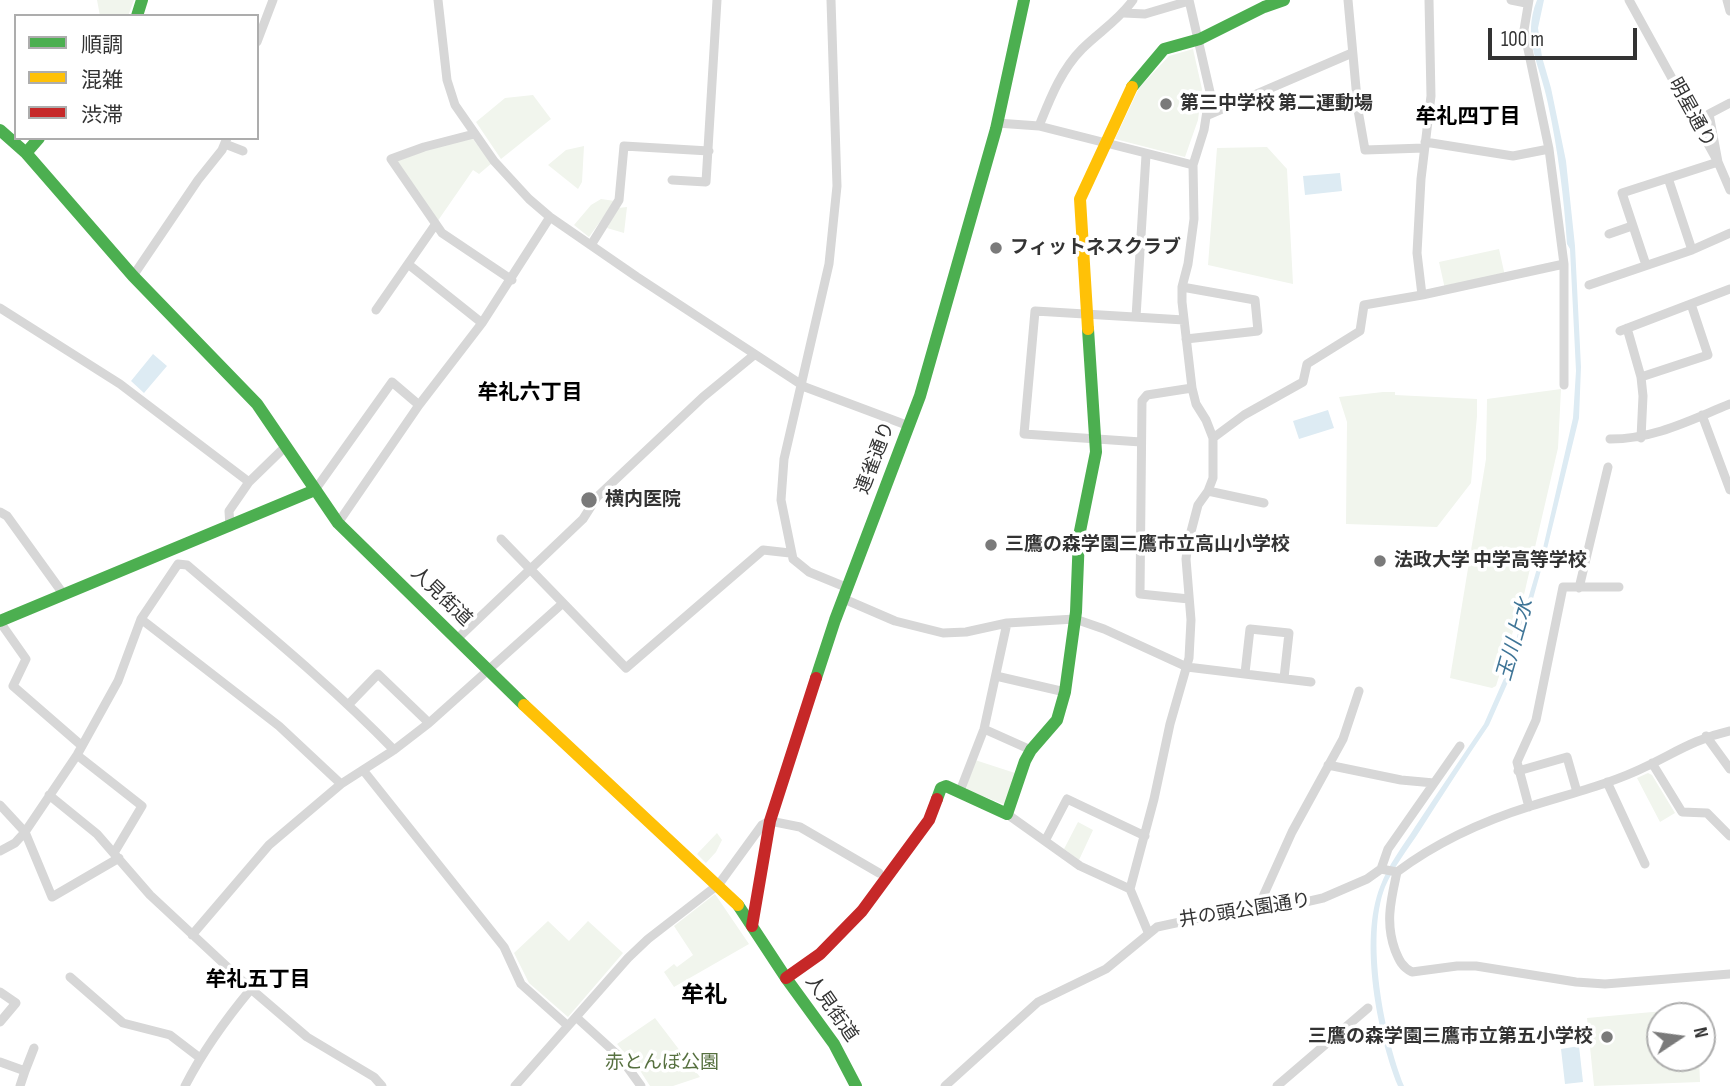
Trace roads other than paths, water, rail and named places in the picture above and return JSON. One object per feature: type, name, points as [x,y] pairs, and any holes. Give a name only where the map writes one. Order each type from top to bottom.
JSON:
[{"type":"main road","name":"連雀通り","points":[[752,926],[770,821],[807,700],[909,426],[940,331],[997,123],[1024,0]]},
{"type":"main road","points":[[786,978],[820,954],[862,911],[929,820],[942,788],[946,786],[960,791],[1007,814],[1031,750],[1058,720],[1065,692],[1075,619],[1079,536],[1096,452],[1080,199],[1133,86],[1164,50],[1200,39],[1284,0]]},
{"type":"main road","name":"人見街道","points":[[0,130],[26,153],[133,276],[257,404],[338,523],[576,756],[735,900],[786,978],[834,1044],[856,1086]]},
{"type":"main road","points":[[26,153],[36,140]]},
{"type":"main road","points":[[0,622],[315,490]]},
{"type":"street","points":[[259,37],[273,0]]},
{"type":"street","points":[[438,0],[447,80],[455,105],[513,184],[550,217],[800,384],[909,426]]},
{"type":"street","points":[[671,180],[706,182],[717,0]]},
{"type":"street","points":[[831,0],[837,186],[829,264],[784,459],[780,491],[790,554],[803,568],[895,621],[943,634],[1007,623],[1075,619],[1104,629],[1187,667],[1311,682]]},
{"type":"street","points":[[1039,126],[1059,81],[1080,51],[1124,13],[1133,0]]},
{"type":"street","points":[[1348,0],[1358,110],[1365,150],[1425,145],[1513,156],[1549,149]]},
{"type":"street","points":[[1422,295],[1417,253],[1431,96],[1429,0]]},
{"type":"street","points":[[1511,0],[1527,2],[1524,30],[1549,149],[1564,264],[1564,385]]},
{"type":"street","name":"明星通り","points":[[1629,0],[1718,162],[1730,190]]},
{"type":"street","points":[[1727,0],[1730,11]]},
{"type":"street","points":[[1124,13],[1145,14],[1189,1],[1200,39],[1210,92],[1208,115],[1193,165],[1195,219],[1182,287],[1192,388],[1196,404],[1213,438],[1213,478],[1198,505],[1188,543],[1186,559],[1191,639],[1187,667],[1167,733],[1145,836],[1129,889],[1148,932]]},
{"type":"street","points":[[1208,115],[1352,52]]},
{"type":"street","points":[[1646,265],[1622,193],[1718,162],[1709,114],[1730,103]]},
{"type":"street","points":[[997,123],[1039,126],[1193,165]]},
{"type":"street","points":[[474,134],[391,159],[442,233],[512,280]]},
{"type":"street","points":[[133,276],[226,141],[243,151]]},
{"type":"street","points":[[591,245],[619,200],[624,146],[709,151]]},
{"type":"street","points":[[1136,317],[1146,155]]},
{"type":"street","points":[[1668,178],[1692,250]]},
{"type":"street","points":[[338,523],[419,405],[512,280],[550,217]]},
{"type":"street","points":[[376,310],[435,225]]},
{"type":"street","points":[[1609,234],[1632,226]]},
{"type":"street","points":[[1589,285],[1692,250],[1730,233]]},
{"type":"street","points":[[408,264],[482,323]]},
{"type":"street","points":[[1213,438],[1244,415],[1303,382],[1307,364],[1360,331],[1364,304],[1422,295],[1564,264]]},
{"type":"street","points":[[1182,287],[1255,300],[1258,331],[1186,339]]},
{"type":"street","points":[[1641,438],[1641,377],[1623,330],[1730,289]]},
{"type":"street","points":[[1641,377],[1709,355],[1691,304]]},
{"type":"street","points":[[0,308],[120,384],[249,482]]},
{"type":"street","points":[[1141,442],[1024,434],[1035,311],[1184,320]]},
{"type":"street","points":[[457,639],[583,519],[597,497],[703,397],[754,355]]},
{"type":"street","points":[[315,490],[392,382],[419,405]]},
{"type":"street","points":[[1189,599],[1140,594],[1141,442],[1142,401],[1147,395],[1192,388]]},
{"type":"street","points":[[1610,439],[1641,438],[1729,407]]},
{"type":"street","points":[[1702,415],[1730,490]]},
{"type":"street","points":[[230,527],[229,511],[249,482],[286,446]]},
{"type":"street","points":[[1579,588],[1608,467]]},
{"type":"street","points":[[1208,491],[1264,503]]},
{"type":"street","points":[[0,512],[7,516],[64,595]]},
{"type":"street","points":[[501,539],[626,668],[763,550],[790,554]]},
{"type":"street","points":[[0,852],[15,843],[25,832],[77,755],[118,681],[141,619],[178,564],[175,549]]},
{"type":"street","points":[[178,564],[187,565],[349,704],[394,750]]},
{"type":"street","points":[[1530,807],[1517,762],[1536,720],[1563,587],[1619,587]]},
{"type":"street","points":[[192,935],[269,845],[341,784],[394,750],[429,723],[563,603]]},
{"type":"street","points":[[141,619],[279,726],[341,784]]},
{"type":"street","points":[[0,622],[26,659],[13,686],[82,746]]},
{"type":"street","points":[[960,791],[984,729],[1007,623]]},
{"type":"street","points":[[1245,673],[1250,629],[1276,632],[1289,634],[1284,678]]},
{"type":"street","points":[[349,704],[378,674],[429,723]]},
{"type":"street","points":[[996,676],[1065,692]]},
{"type":"street","points":[[1256,912],[1292,832],[1343,739],[1359,691]]},
{"type":"street","points":[[984,729],[1031,750]]},
{"type":"street","points":[[1460,746],[1388,849],[1382,869],[1396,872],[1441,844],[1492,820],[1607,782],[1706,736],[1730,731]]},
{"type":"street","points":[[1706,736],[1730,769]]},
{"type":"street","points":[[0,805],[25,832],[52,897],[116,855],[142,806],[77,755]]},
{"type":"street","points":[[1518,771],[1567,757],[1577,792]]},
{"type":"street","points":[[1652,763],[1682,812],[1707,813],[1730,836]]},
{"type":"street","points":[[1328,765],[1434,783]]},
{"type":"street","points":[[363,770],[504,947],[521,984],[568,1026]]},
{"type":"street","points":[[1607,782],[1645,864]]},
{"type":"street","points":[[49,795],[97,834],[150,895],[251,989],[307,1037],[374,1077],[382,1086]]},
{"type":"street","points":[[1045,841],[1067,799],[1145,836]]},
{"type":"street","points":[[1007,814],[1080,866],[1129,889]]},
{"type":"street","points":[[515,1086],[608,977],[638,948],[719,884],[758,829],[770,821],[800,827],[879,873]]},
{"type":"street","name":"井の頭公園通り","points":[[947,1086],[1038,1002],[1106,970],[1148,932],[1180,920],[1256,912],[1324,898],[1367,879],[1382,869]]},
{"type":"street","points":[[1396,872],[1390,904],[1389,933],[1401,964],[1412,972],[1476,966],[1605,984],[1730,974]]},
{"type":"street","points":[[70,977],[123,1023],[170,1035],[200,1058]]},
{"type":"street","points":[[185,1086],[224,1021],[251,989]]},
{"type":"street","points":[[0,992],[16,1003],[0,1022]]},
{"type":"street","points":[[1277,1086],[1368,1008]]},
{"type":"street","points":[[576,1017],[621,1057],[641,1086]]},
{"type":"street","points":[[20,1086],[34,1048]]},
{"type":"street","points":[[0,1062],[25,1072]]},
{"type":"water","name":"玉川上水","points":[[1537,0],[1544,0],[1538,28],[1566,161],[1575,246],[1581,367],[1579,418],[1547,549],[1512,673],[1489,725],[1392,873],[1379,908],[1377,959],[1384,1015],[1404,1086],[1398,1086],[1383,1040],[1373,987],[1371,933],[1374,909],[1391,863],[1484,724],[1506,674],[1543,548],[1573,418],[1576,371],[1570,249],[1567,244],[1552,122],[1532,40],[1531,28]]},
{"type":"water","points":[[1340,173],[1342,191],[1305,195],[1303,176]]},
{"type":"water","points":[[153,354],[167,366],[144,393],[131,381]]},
{"type":"water","points":[[1328,410],[1334,428],[1299,439],[1293,421]]},
{"type":"water","points":[[1579,1046],[1583,1082],[1565,1084],[1561,1049]]},
{"type":"place","name":"第三中学校 第二運動場","points":[[1166,104]]},
{"type":"place","name":"フィットネスクラブ","points":[[996,248]]},
{"type":"place","name":"横内医院","points":[[589,500]]},
{"type":"place","name":"三鷹の森学園三鷹市立高山小学校","points":[[991,545]]},
{"type":"place","name":"法政大学 中学高等学校","points":[[1380,561]]},
{"type":"place","name":"三鷹の森学園三鷹市立第五小学校","points":[[1607,1037]]},
{"type":"district","name":"牟礼四丁目","points":[[1468,118]]},
{"type":"district","name":"牟礼六丁目","points":[[530,394]]},
{"type":"district","name":"牟礼五丁目","points":[[258,981]]},
{"type":"district","name":"牟礼","points":[[704,996]]},
{"type":"park label","name":"赤とんぼ公園","points":[[662,1063]]}]
